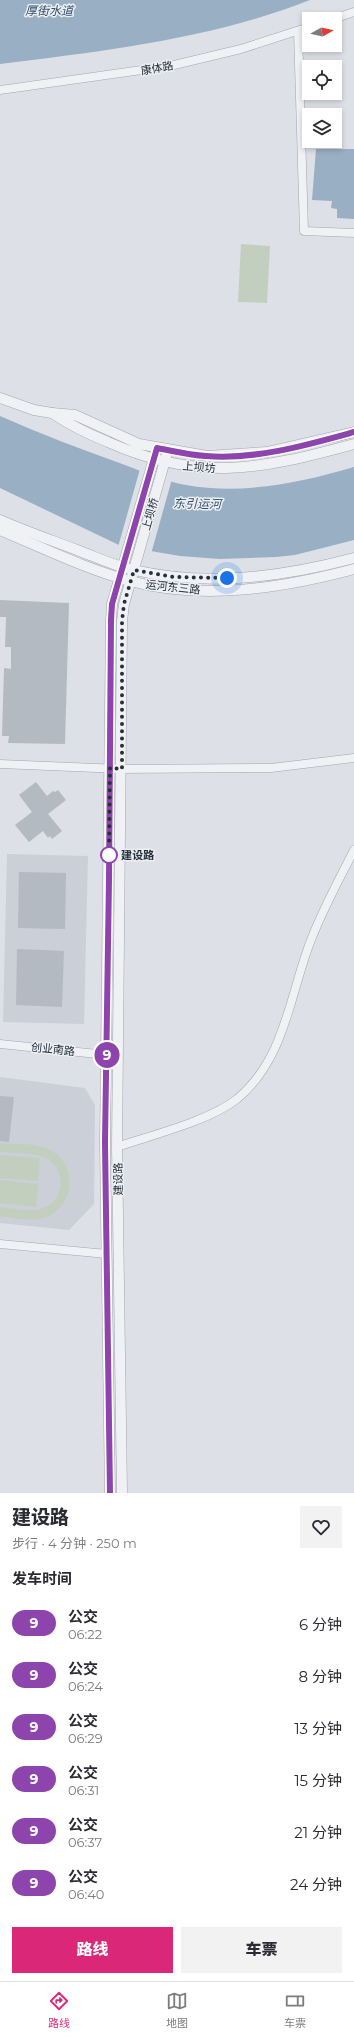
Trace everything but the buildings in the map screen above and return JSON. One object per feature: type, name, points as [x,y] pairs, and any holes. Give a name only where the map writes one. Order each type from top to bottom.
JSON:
[{"type":"street","points":[[342,16],[354,12]]},
{"type":"street","name":"康体路","points":[[0,90],[170,66],[241,49],[302,30]]},
{"type":"street","points":[[298,31],[304,231],[354,233]]},
{"type":"street","name":"上坝坊","points":[[0,398],[34,410],[75,415],[139,444],[207,456],[238,455],[296,446],[354,432]]},
{"type":"street","name":"上坝坊","points":[[52,413],[70,426],[137,455],[184,467],[205,469],[236,468],[295,459],[354,444]]},
{"type":"street","points":[[154,459],[157,448]]},
{"type":"street","points":[[165,462],[168,450]]},
{"type":"street","name":"上坝桥","points":[[127,553],[154,459]]},
{"type":"street","name":"上坝桥","points":[[138,556],[165,462]]},
{"type":"street","name":"运河东三路","points":[[0,520],[123,567],[173,577],[227,578],[282,574],[354,558]]},
{"type":"street","name":"运河东三路","points":[[0,530],[120,578],[170,589],[224,590],[279,586],[307,581],[354,569]]},
{"type":"street","name":"建设路","points":[[110,1493],[105,1142],[111,620],[112,604],[127,553]]},
{"type":"street","name":"建设路","points":[[122,1493],[117,1147],[122,769],[122,621],[124,604],[138,556]]},
{"type":"street","points":[[0,764],[122,769],[272,768],[354,758]]},
{"type":"street","points":[[117,1147],[214,1114],[236,1099],[255,1081],[277,1046],[300,969],[316,927],[351,864],[354,850]]},
{"type":"street","name":"创业南路","points":[[0,1044],[107,1055]]},
{"type":"street","points":[[0,1244],[107,1254]]},
{"type":"shaded area","points":[[7,854],[88,856],[84,1024],[3,1022]]},
{"type":"shaded area","points":[[0,1077],[85,1088],[95,1105],[94,1204],[69,1230],[0,1223]]},
{"type":"green space","points":[[241,244],[270,246],[267,303],[238,302]]},
{"type":"green space","points":[[0,1143],[41,1146],[56,1154],[63,1161],[68,1171],[70,1181],[69,1191],[65,1201],[58,1210],[49,1216],[38,1219],[0,1216],[0,1207],[33,1210],[43,1208],[51,1204],[60,1190],[61,1182],[56,1167],[51,1161],[33,1154],[0,1152]]},
{"type":"green space","points":[[0,1155],[40,1158],[38,1181],[0,1178]]},
{"type":"green space","points":[[0,1180],[38,1184],[36,1207],[0,1203]]},
{"type":"water","name":"厚街水道","points":[[0,0],[310,0],[235,25],[196,34],[157,42],[79,54],[0,64]]},
{"type":"water","points":[[316,149],[354,149],[354,219],[337,218],[337,209],[331,208],[332,201],[312,200]]},
{"type":"water","name":"东引运河","points":[[0,416],[62,442],[171,482],[186,485],[228,489],[271,486],[313,478],[354,467],[354,540],[295,555],[220,559],[180,556],[121,546],[0,488]]},
{"type":"pier","points":[[140,469],[172,479],[151,554],[118,547]]},
{"type":"bus line","name":"9","points":[[110,1493],[105,1142],[112,604],[157,448],[186,454],[207,456],[238,455],[267,452],[354,432]]},
{"type":"place","name":"建设路","points":[[109,855]]},
{"type":"route","points":[[109,855],[110,768],[122,769],[122,621],[124,604],[134,570],[173,577],[198,579],[227,578]]}]
